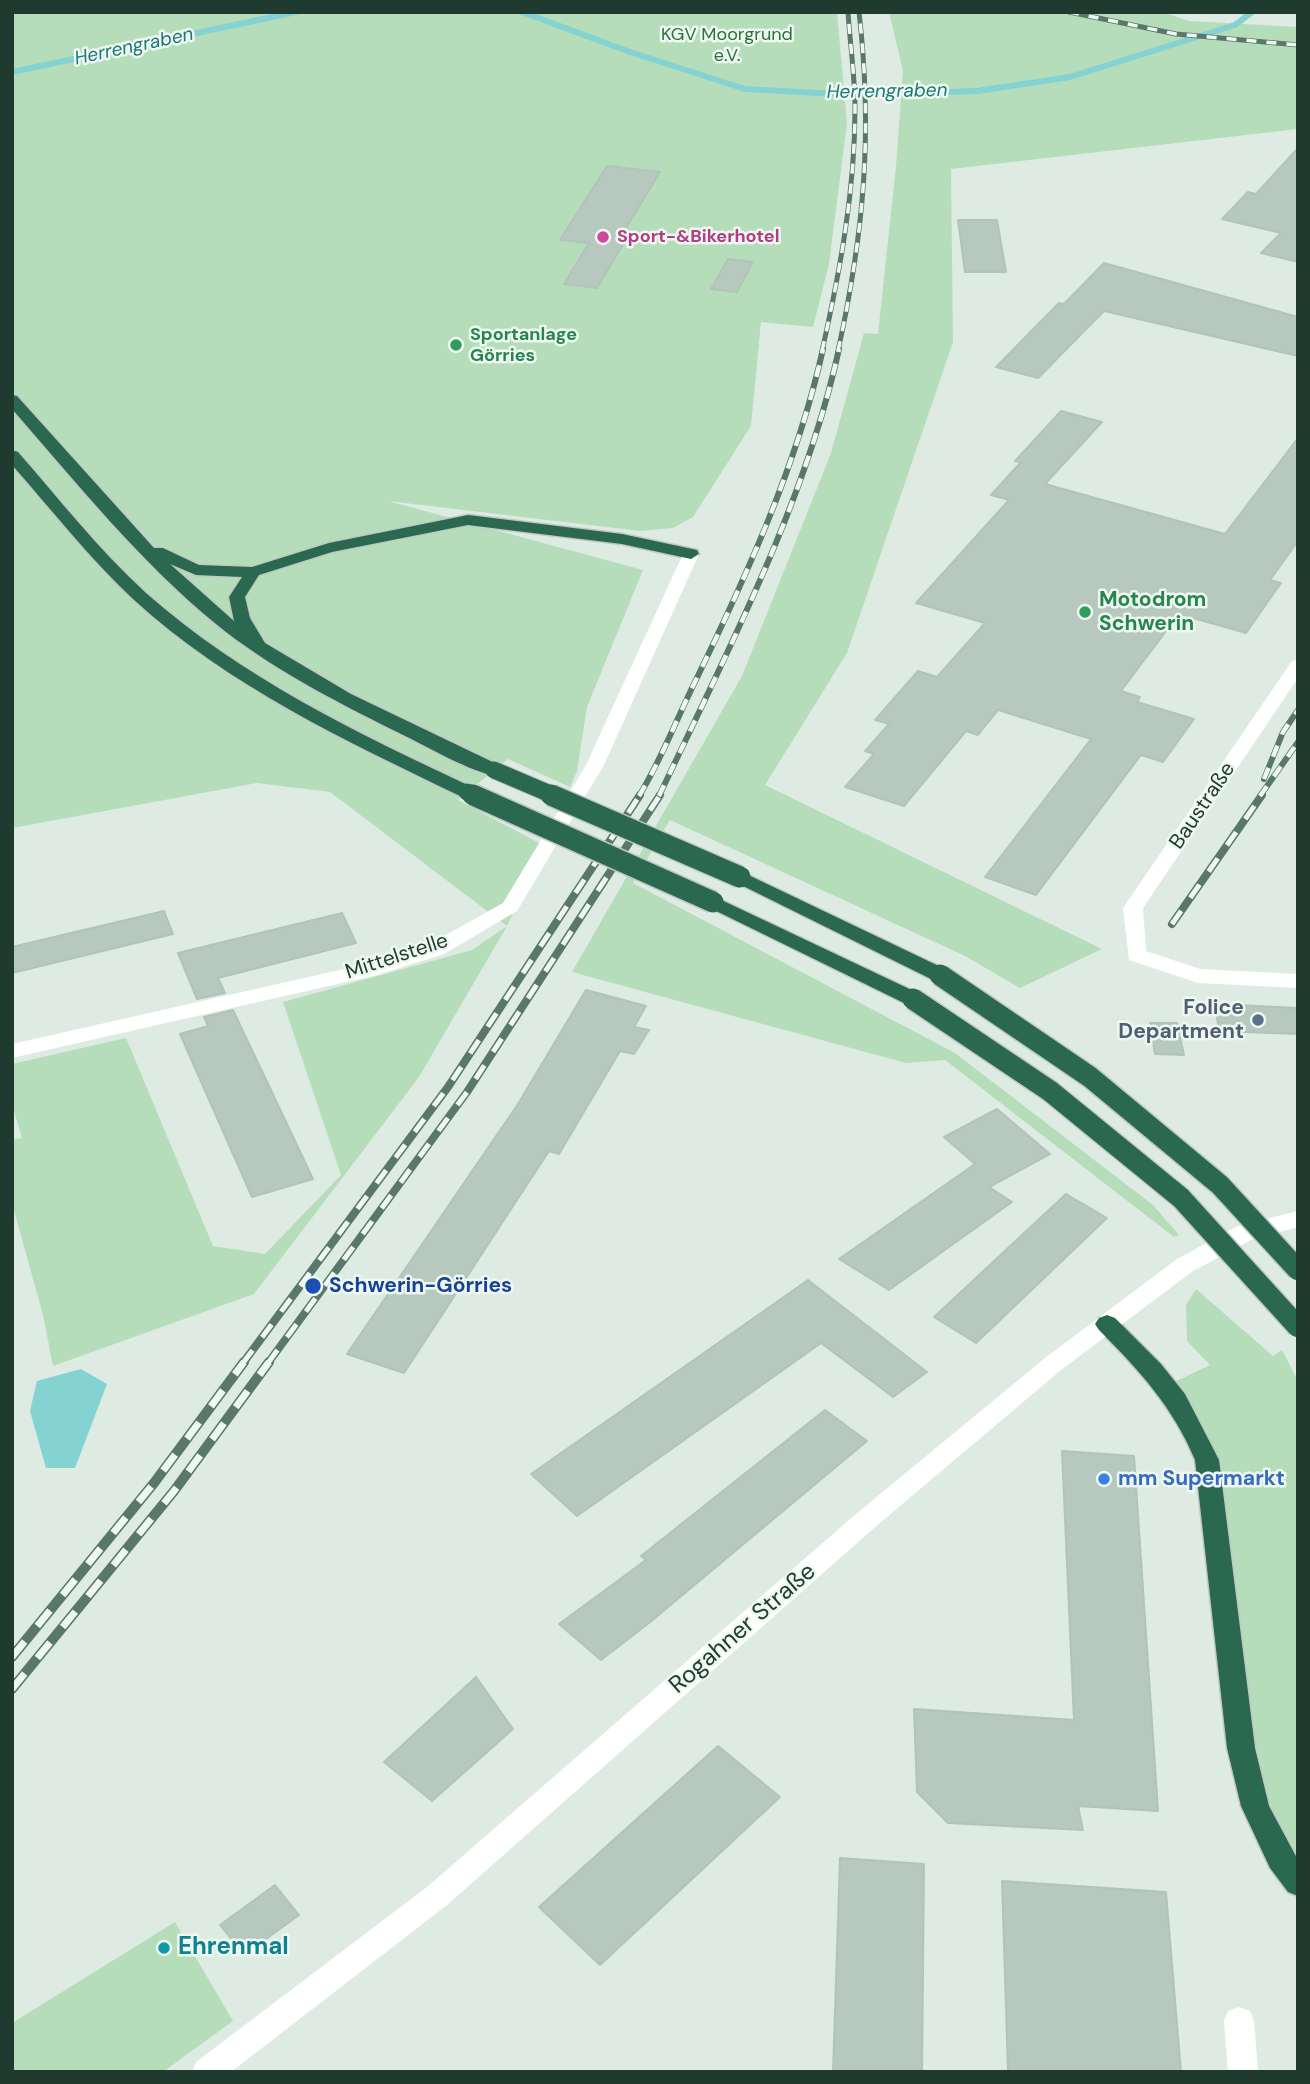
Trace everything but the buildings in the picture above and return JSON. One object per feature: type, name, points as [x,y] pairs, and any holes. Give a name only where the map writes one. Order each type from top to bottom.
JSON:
[{"type":"highway","points":[[12,399],[144,546],[194,596],[258,647],[361,708],[494,770],[740,877],[940,975],[1090,1077],[1220,1185],[1298,1270]]},
{"type":"highway","points":[[12,455],[106,562],[159,613],[226,665],[335,728],[467,792],[713,902],[913,999],[1050,1091],[1181,1198],[1298,1328]]},
{"type":"highway","points":[[144,546],[197,570],[253,572],[329,548],[468,520],[622,539],[691,554]]},
{"type":"highway","points":[[253,572],[237,597],[241,618],[258,647]]},
{"type":"highway","points":[[1107,1324],[1168,1385],[1194,1426],[1207,1460],[1241,1748],[1255,1806],[1280,1859],[1298,1883]]},
{"type":"street","name":"Mittelstelle","points":[[12,1051],[370,970],[438,948],[510,907],[595,765],[691,554]]},
{"type":"street","name":"Baustraße","points":[[1298,664],[1133,908],[1136,955],[1198,976],[1298,981]]},
{"type":"street","name":"Rogahner Straße","points":[[207,2072],[437,1896],[864,1521],[996,1409],[1185,1265],[1246,1232],[1298,1219]]},
{"type":"street","points":[[1239,2021],[1243,2072]]},
{"type":"green space","name":"KGV Moorgrund e.V.","points":[[12,12],[837,12],[847,123],[829,264],[813,327],[761,322],[751,426],[693,517],[673,528],[640,531],[388,501],[643,570],[587,707],[577,771],[570,787],[508,759],[458,800],[543,845],[507,926],[330,792],[257,783],[12,828]]},
{"type":"green space","points":[[889,12],[1163,12],[1189,21],[1298,27],[1298,129],[951,169],[953,342],[847,653],[765,785],[1102,949],[1020,988],[965,956],[670,820],[633,883],[955,1053],[1153,1205],[1179,1235],[1174,1237],[945,1060],[906,1063],[572,972],[742,676],[831,453],[864,333],[878,334],[903,71]]},
{"type":"green space","points":[[507,926],[419,1077],[254,1294],[53,1366],[43,1315],[12,1203],[12,1140],[22,1138],[12,1104],[12,1064],[126,1038],[213,1246],[265,1254],[341,1175],[283,1002],[472,950]]},
{"type":"green space","points":[[1196,1289],[1273,1356],[1282,1350],[1298,1381],[1298,1883],[1255,1806],[1213,1494],[1168,1385],[1210,1365],[1187,1341],[1186,1305]]},
{"type":"green space","points":[[175,1922],[233,2021],[163,2072],[12,2072],[12,2023]]},
{"type":"water","points":[[81,1369],[107,1384],[75,1468],[46,1468],[30,1411],[37,1381]]},
{"type":"waterway","name":"Herrengraben","points":[[12,72],[296,12]]},
{"type":"waterway","name":"Herrengraben","points":[[522,12],[630,52],[745,89],[854,95],[977,91],[1070,77],[1235,25],[1252,12]]},
{"type":"railway","points":[[822,351],[840,261],[852,170],[855,96],[848,12]]},
{"type":"railway","points":[[838,351],[854,265],[863,182],[865,99],[859,12]]},
{"type":"railway","points":[[1069,12],[1176,34],[1298,45]]},
{"type":"railway","points":[[639,796],[661,756],[768,521],[799,436],[823,349]]},
{"type":"railway","points":[[659,796],[736,633],[785,521],[824,407],[839,349]]},
{"type":"railway","points":[[1264,779],[1283,732],[1298,710]]},
{"type":"railway","points":[[1260,796],[1298,742]]},
{"type":"railway","points":[[243,1363],[448,1087],[640,795]]},
{"type":"railway","points":[[268,1363],[467,1092],[660,795]]},
{"type":"railway","points":[[1172,924],[1262,795]]},
{"type":"railway","points":[[12,1657],[154,1483],[244,1362]]},
{"type":"railway","points":[[12,1689],[174,1491],[269,1362]]},
{"type":"place","name":"Sport-&Bikerhotel","points":[[603,237]]},
{"type":"place","name":"Sportanlage Görries","points":[[456,345]]},
{"type":"place","name":"Motodrom Schwerin","points":[[1085,612]]},
{"type":"place","name":"Folice Department","points":[[1258,1020]]},
{"type":"place","name":"Schwerin-Görries","points":[[313,1286]]},
{"type":"place","name":"mm Supermarkt","points":[[1104,1479]]},
{"type":"place","name":"Ehrenmal","points":[[164,1948]]}]
